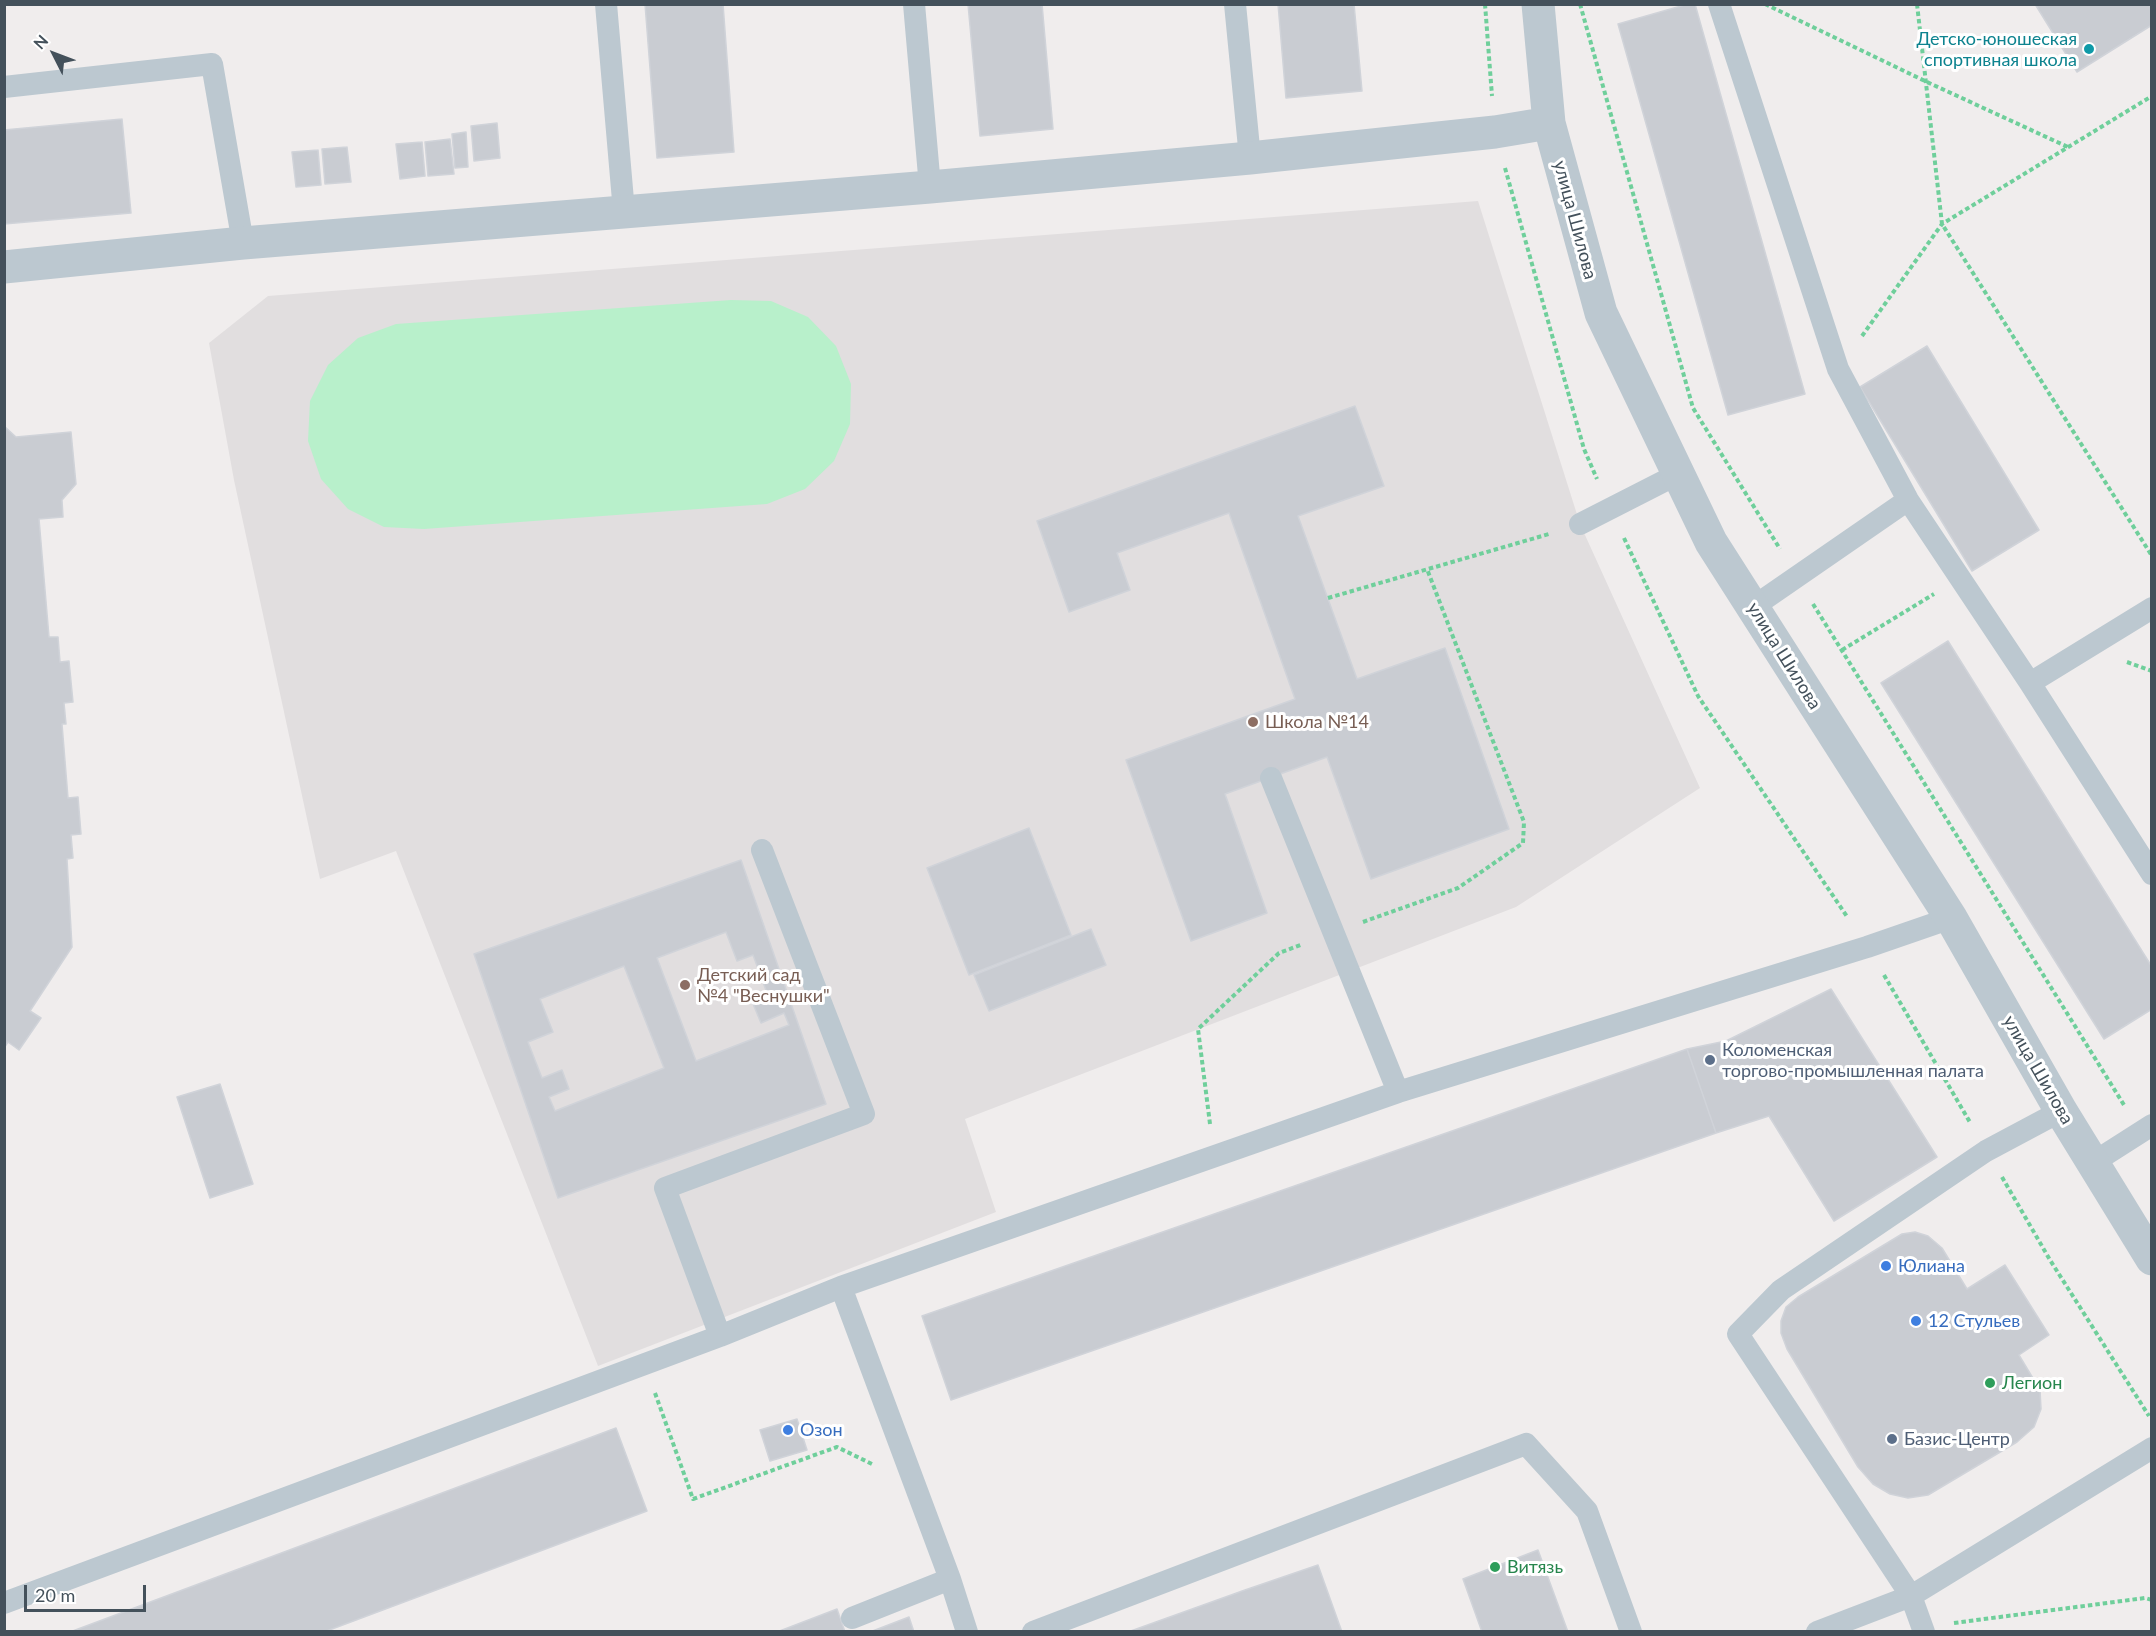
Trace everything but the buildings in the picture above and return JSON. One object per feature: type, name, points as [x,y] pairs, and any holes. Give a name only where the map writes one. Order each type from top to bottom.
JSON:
[{"type":"street","name":"улица Шилова","points":[[1538,4],[1549,123],[1601,313],[1711,542],[1951,918],[2061,1111],[2151,1258]]},
{"type":"street","points":[[4,267],[243,243],[930,187],[1250,158],[1495,132],[1549,123]]},
{"type":"lane","points":[[606,4],[624,212]]},
{"type":"lane","points":[[914,4],[930,187]]},
{"type":"lane","points":[[1235,4],[1250,158]]},
{"type":"lane","points":[[1719,4],[1838,369],[1908,500],[2030,683],[2151,874]]},
{"type":"lane","points":[[4,87],[212,64],[243,243]]},
{"type":"lane","points":[[1580,524],[1678,474]]},
{"type":"lane","points":[[1753,608],[1908,500]]},
{"type":"lane","points":[[2030,683],[2151,608]]},
{"type":"lane","points":[[1271,778],[1398,1092]]},
{"type":"lane","points":[[720,1336],[665,1188],[864,1114],[762,850]]},
{"type":"lane","points":[[4,1603],[720,1336],[841,1287],[1398,1092],[1867,947],[1951,918]]},
{"type":"lane","points":[[1924,1632],[1911,1596],[1738,1334],[1782,1290],[1986,1151],[2061,1111]]},
{"type":"lane","points":[[2094,1162],[2151,1125]]},
{"type":"lane","points":[[841,1287],[950,1579],[967,1632]]},
{"type":"lane","points":[[1033,1632],[1526,1444],[1587,1511],[1631,1632]]},
{"type":"lane","points":[[1817,1632],[1911,1596],[2151,1448]]},
{"type":"lane","points":[[852,1618],[950,1579]]},
{"type":"path","points":[[1485,4],[1495,132],[1584,449],[1698,696],[1867,947],[2050,1260],[2151,1419]]},
{"type":"path","points":[[1765,4],[2068,147]]},
{"type":"path","points":[[1917,4],[1942,224],[2151,556]]},
{"type":"path","points":[[1838,369],[1942,224],[2151,96]]},
{"type":"path","points":[[1328,598],[1580,524]]},
{"type":"path","points":[[1214,1158],[1198,1029],[1279,953],[1458,888],[1523,843],[1524,822],[1427,569]]},
{"type":"path","points":[[1842,650],[1960,577]]},
{"type":"path","points":[[645,1364],[693,1499],[837,1447],[876,1465]]},
{"type":"path","points":[[1911,1596],[1954,1623],[2145,1598],[2151,1600]]},
{"type":"shaded area","name":"Школа №14","points":[[1478,201],[1580,524],[1700,788],[1516,907],[965,1119],[996,1212],[598,1366],[396,851],[320,879],[234,480],[209,343],[268,296]]},
{"type":"green space","points":[[731,300],[771,301],[808,317],[836,346],[851,384],[850,424],[834,461],[805,489],[767,504],[424,529],[384,527],[348,509],[321,479],[308,441],[310,401],[328,365],[358,338],[396,324]]},
{"type":"place","name":"Детско-юношеская спортивная школа","points":[[2089,49]]},
{"type":"place","name":"Школа №14","points":[[1253,722]]},
{"type":"place","name":"Детский сад №4 \"Веснушки\"","points":[[685,985]]},
{"type":"place","name":"Коломенская торгово-промышленная палата","points":[[1710,1060]]},
{"type":"place","name":"Юлиана","points":[[1886,1266]]},
{"type":"place","name":"12 Стульев","points":[[1916,1321]]},
{"type":"place","name":"Легион","points":[[1990,1383]]},
{"type":"place","name":"Озон","points":[[788,1430]]},
{"type":"place","name":"Базис-Центр","points":[[1892,1439]]},
{"type":"place","name":"Витязь","points":[[1495,1567]]}]
